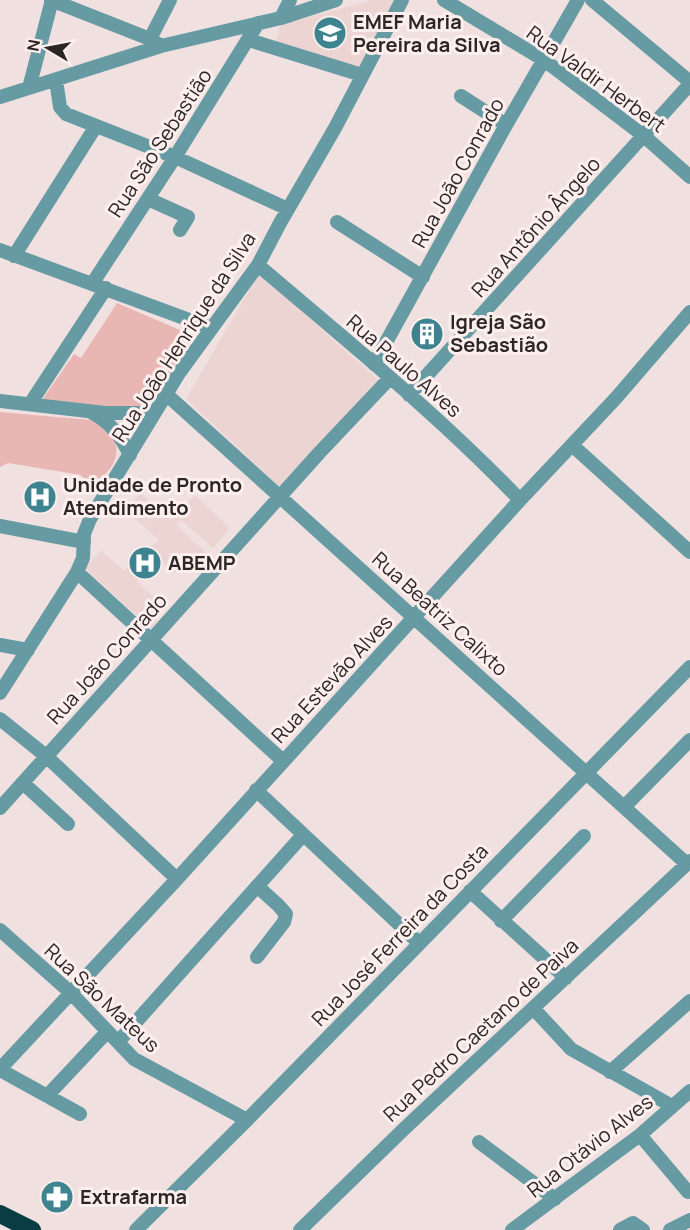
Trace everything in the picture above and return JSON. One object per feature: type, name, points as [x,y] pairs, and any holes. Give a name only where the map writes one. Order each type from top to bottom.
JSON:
[{"type":"highway","points":[[0,1214],[32,1230]]},
{"type":"street","points":[[28,88],[51,0],[156,43]]},
{"type":"street","points":[[156,43],[170,0]]},
{"type":"street","points":[[281,18],[290,0]]},
{"type":"street","points":[[0,97],[56,80],[156,43],[281,18],[310,4],[336,0]]},
{"type":"street","name":"Rua João Henrique da Silva","points":[[0,693],[76,572],[83,558],[84,534],[90,519],[166,394],[258,265],[335,129],[402,0]]},
{"type":"street","name":"Rua Valdir Herbert","points":[[444,0],[544,60],[644,136],[690,177]]},
{"type":"street","name":"Rua João Conrado","points":[[374,364],[578,0]]},
{"type":"street","points":[[592,0],[690,83]]},
{"type":"street","name":"Rua São Sebastião","points":[[30,404],[148,199],[258,23]]},
{"type":"street","points":[[249,40],[362,75]]},
{"type":"street","points":[[56,80],[62,110],[71,117],[176,157],[288,209]]},
{"type":"street","name":"Rua Antônio Ângelo","points":[[410,395],[690,83]]},
{"type":"street","points":[[461,96],[506,125]]},
{"type":"street","points":[[15,256],[96,126]]},
{"type":"street","points":[[148,199],[188,217],[180,230]]},
{"type":"street","points":[[337,222],[423,277]]},
{"type":"street","points":[[0,250],[211,328]]},
{"type":"street","name":"Rua Paulo Alves","points":[[258,265],[410,395],[480,459],[520,500]]},
{"type":"street","name":"Rua Estevão Alves","points":[[0,1069],[416,617],[690,312]]},
{"type":"street","name":"Rua João Conrado","points":[[0,808],[150,639],[390,378]]},
{"type":"street","name":"Rua Beatriz Calixto","points":[[166,394],[416,617],[586,774],[688,862]]},
{"type":"street","points":[[0,401],[90,411],[154,413]]},
{"type":"street","points":[[90,411],[101,417],[117,433],[130,454]]},
{"type":"street","points":[[572,445],[690,552]]},
{"type":"street","points":[[0,526],[84,542]]},
{"type":"street","points":[[76,572],[283,761]]},
{"type":"street","points":[[0,645],[28,650]]},
{"type":"street","name":"Rua José Ferreira da Costa","points":[[136,1230],[247,1120],[690,667]]},
{"type":"street","points":[[0,719],[46,756],[177,879]]},
{"type":"street","points":[[624,807],[690,740]]},
{"type":"street","points":[[22,783],[68,824]]},
{"type":"street","points":[[256,790],[419,942]]},
{"type":"street","points":[[117,1042],[303,835]]},
{"type":"street","points":[[501,921],[584,836]]},
{"type":"street","name":"Rua Pedro Caetano de Paiva","points":[[300,1230],[688,862]]},
{"type":"street","points":[[257,886],[286,914],[284,922],[257,957]]},
{"type":"street","points":[[470,891],[566,978]]},
{"type":"street","name":"Rua São Mateus","points":[[0,930],[70,992],[141,1064],[247,1120]]},
{"type":"street","points":[[610,1072],[690,1001]]},
{"type":"street","points":[[533,1008],[571,1049],[672,1107]]},
{"type":"street","points":[[47,1096],[107,1032]]},
{"type":"street","points":[[0,1069],[80,1114]]},
{"type":"street","name":"Rua Otávio Alves","points":[[512,1230],[640,1136],[690,1091]]},
{"type":"street","points":[[640,1136],[688,1192]]},
{"type":"street","points":[[479,1142],[555,1199]]},
{"type":"street","points":[[670,1230],[690,1220]]},
{"type":"street","points":[[620,1230],[633,1223],[642,1229]]},
{"type":"shaded area","name":"EMEF Maria Pereira da Silva","points":[[373,0],[399,0],[362,69],[276,42],[280,25]]},
{"type":"shaded area","points":[[259,273],[379,381],[281,488],[186,399]]},
{"type":"shaded area","points":[[117,303],[194,336],[142,414],[42,400],[74,354],[81,358]]},
{"type":"shaded area","points":[[0,412],[91,420],[103,426],[116,443],[114,462],[100,478],[88,484],[81,475],[8,463],[0,467]]},
{"type":"shaded area","name":"ABEMP","points":[[140,493],[171,520],[195,495],[230,528],[213,548],[181,520],[176,525],[207,553],[201,560],[207,566],[199,575],[179,558],[172,565],[177,570],[174,574],[160,560],[156,574],[140,570],[137,582],[155,598],[144,609],[157,621],[151,629],[85,568],[101,550],[124,571],[137,556],[159,540],[122,507],[128,500],[132,503]]},
{"type":"place","name":"EMEF Maria Pereira da Silva","points":[[330,33]]},
{"type":"place","name":"Igreja São Sebastião","points":[[427,334]]},
{"type":"place","name":"Unidade de Pronto Atendimento","points":[[40,497]]},
{"type":"place","name":"ABEMP","points":[[145,563]]},
{"type":"place","name":"Extrafarma","points":[[57,1197]]}]
